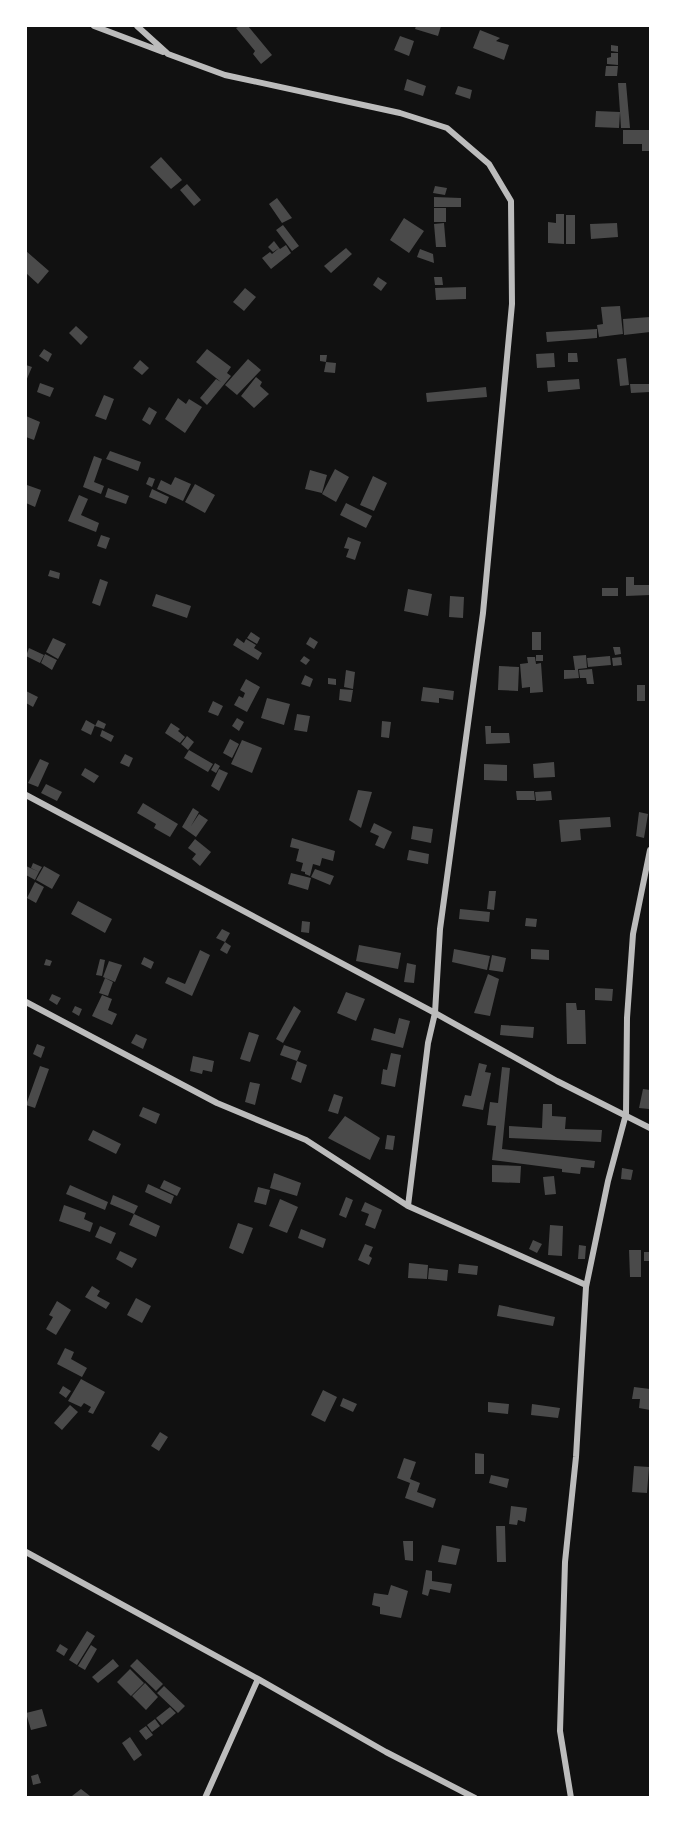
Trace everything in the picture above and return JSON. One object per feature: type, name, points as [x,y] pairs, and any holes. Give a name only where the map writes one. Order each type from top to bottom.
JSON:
[{"type":"street","points":[[94,26],[225,75],[400,113],[447,128],[489,164],[511,201],[512,304],[483,613],[440,929],[435,1013],[428,1043],[408,1206]]},
{"type":"street","points":[[137,26],[168,54]]},
{"type":"street","points":[[26,795],[435,1013],[557,1081],[651,1128]]},
{"type":"street","points":[[571,1797],[560,1731],[564,1584],[576,1457],[586,1285],[608,1181],[626,1114],[627,1018],[633,934],[651,850]]},
{"type":"street","points":[[26,1002],[216,1103],[300,1137],[408,1206],[586,1285]]},
{"type":"street","points":[[26,1552],[386,1752],[475,1797]]},
{"type":"street","points":[[205,1797],[258,1679]]},
{"type":"building","points":[[248,26],[272,55],[261,64],[253,54],[255,51],[236,28]]},
{"type":"building","points":[[416,26],[441,26],[438,36],[415,29]]},
{"type":"building","points":[[480,30],[500,38],[496,41],[509,45],[504,60],[473,48]]},
{"type":"building","points":[[400,36],[414,41],[409,56],[394,50]]},
{"type":"building","points":[[611,45],[618,46],[618,52],[611,51]]},
{"type":"building","points":[[611,53],[618,53],[618,65],[607,64],[607,58],[611,57]]},
{"type":"building","points":[[606,66],[618,66],[617,76],[605,76]]},
{"type":"building","points":[[407,79],[426,86],[423,96],[404,90]]},
{"type":"building","points":[[618,83],[626,83],[630,128],[621,128]]},
{"type":"building","points":[[458,86],[472,90],[470,99],[455,94]]},
{"type":"building","points":[[596,111],[620,112],[619,128],[595,127]]},
{"type":"building","points":[[623,130],[650,130],[650,151],[642,151],[642,144],[623,144]]},
{"type":"building","points":[[161,157],[182,180],[171,189],[150,167]]},
{"type":"building","points":[[187,184],[201,200],[194,206],[180,190]]},
{"type":"building","points":[[435,186],[447,188],[445,195],[433,193]]},
{"type":"building","points":[[434,197],[461,198],[461,207],[434,207]]},
{"type":"building","points":[[277,198],[292,218],[282,223],[269,204]]},
{"type":"building","points":[[434,208],[446,208],[446,222],[434,222]]},
{"type":"building","points":[[556,214],[564,214],[564,244],[548,243],[548,222],[556,223]]},
{"type":"building","points":[[566,215],[575,215],[575,244],[566,244]]},
{"type":"building","points":[[404,218],[424,231],[409,253],[390,240]]},
{"type":"building","points":[[444,223],[446,247],[436,247],[434,224]]},
{"type":"building","points":[[617,223],[618,237],[591,239],[590,224]]},
{"type":"building","points":[[283,225],[299,246],[292,251],[276,230]]},
{"type":"building","points":[[274,241],[280,249],[286,245],[291,253],[271,269],[262,258],[270,252],[272,254],[279,248],[273,252],[268,247]]},
{"type":"building","points":[[346,248],[352,254],[331,273],[324,266]]},
{"type":"building","points":[[420,249],[433,254],[434,263],[417,257]]},
{"type":"building","points":[[26,251],[49,271],[38,284],[26,273]]},
{"type":"building","points":[[378,277],[387,283],[381,291],[373,285]]},
{"type":"building","points":[[434,277],[442,277],[443,285],[435,285]]},
{"type":"building","points":[[466,287],[466,299],[436,300],[435,288]]},
{"type":"building","points":[[245,288],[256,297],[244,311],[233,302]]},
{"type":"building","points":[[620,306],[623,334],[599,337],[597,325],[603,324],[601,307]]},
{"type":"building","points":[[650,317],[650,332],[624,335],[623,319]]},
{"type":"building","points":[[76,326],[88,337],[81,345],[69,333]]},
{"type":"building","points":[[597,329],[597,338],[547,342],[546,332]]},
{"type":"building","points":[[44,349],[52,354],[48,362],[39,356]]},
{"type":"building","points":[[207,349],[231,367],[227,373],[231,376],[207,405],[200,398],[216,379],[221,382],[196,362]]},
{"type":"building","points":[[554,353],[555,367],[537,368],[536,354]]},
{"type":"building","points":[[568,353],[577,353],[578,362],[568,362]]},
{"type":"building","points":[[320,355],[327,355],[326,362],[320,361]]},
{"type":"building","points":[[626,358],[629,385],[620,386],[617,359]]},
{"type":"building","points":[[248,359],[261,370],[237,395],[225,385]]},
{"type":"building","points":[[140,360],[149,368],[142,375],[133,368]]},
{"type":"building","points":[[326,362],[336,363],[335,373],[324,372]]},
{"type":"building","points":[[26,365],[32,367],[26,381]]},
{"type":"building","points":[[256,377],[262,382],[260,386],[269,394],[254,408],[241,396]]},
{"type":"building","points":[[579,379],[580,389],[548,392],[547,381]]},
{"type":"building","points":[[40,383],[54,388],[50,397],[37,392]]},
{"type":"building","points":[[630,384],[650,384],[650,392],[631,393]]},
{"type":"building","points":[[486,387],[487,397],[427,402],[426,393]]},
{"type":"building","points":[[104,395],[114,399],[106,420],[95,416]]},
{"type":"building","points":[[178,398],[186,404],[189,399],[202,407],[185,433],[165,419]]},
{"type":"building","points":[[149,407],[157,412],[150,425],[142,420]]},
{"type":"building","points":[[26,416],[40,422],[34,440],[26,437]]},
{"type":"building","points":[[110,451],[141,462],[138,471],[106,459]]},
{"type":"building","points":[[94,456],[102,459],[94,482],[104,486],[101,494],[83,487]]},
{"type":"building","points":[[335,469],[349,477],[336,502],[322,494]]},
{"type":"building","points":[[310,470],[327,475],[322,493],[305,489]]},
{"type":"building","points":[[373,476],[387,483],[374,511],[360,505]]},
{"type":"building","points":[[149,477],[155,479],[152,487],[146,484]]},
{"type":"building","points":[[175,477],[191,484],[183,501],[157,489],[161,480],[171,485]]},
{"type":"building","points":[[195,484],[215,495],[205,513],[185,502]]},
{"type":"building","points":[[27,485],[41,490],[35,507],[26,503]]},
{"type":"building","points":[[108,488],[129,496],[126,504],[105,497]]},
{"type":"building","points":[[152,489],[169,497],[166,504],[149,497]]},
{"type":"building","points":[[79,495],[88,499],[81,515],[99,523],[96,532],[68,521]]},
{"type":"building","points":[[346,503],[372,516],[366,528],[340,515]]},
{"type":"building","points":[[101,535],[110,538],[106,549],[97,546]]},
{"type":"building","points":[[348,537],[361,542],[355,560],[346,557],[349,549],[344,548]]},
{"type":"building","points":[[50,570],[60,573],[59,579],[48,576]]},
{"type":"building","points":[[626,577],[634,577],[634,585],[650,585],[650,595],[626,596]]},
{"type":"building","points":[[100,579],[108,582],[100,606],[92,603]]},
{"type":"building","points":[[602,588],[618,588],[618,596],[602,596]]},
{"type":"building","points":[[408,589],[432,594],[428,616],[404,611]]},
{"type":"building","points":[[156,594],[191,606],[187,618],[152,606]]},
{"type":"building","points":[[450,596],[464,597],[463,618],[449,617]]},
{"type":"building","points":[[251,632],[260,638],[257,644],[247,638]]},
{"type":"building","points":[[532,632],[541,632],[541,650],[532,650]]},
{"type":"building","points":[[310,637],[318,642],[314,649],[306,644]]},
{"type":"building","points":[[53,638],[66,644],[58,659],[46,652]]},
{"type":"building","points":[[237,638],[244,643],[246,639],[256,645],[254,648],[262,653],[258,660],[233,645]]},
{"type":"building","points":[[613,647],[620,647],[621,654],[615,655]]},
{"type":"building","points":[[29,648],[44,655],[40,663],[26,656]]},
{"type":"building","points":[[45,654],[57,660],[52,670],[41,663]]},
{"type":"building","points":[[536,655],[543,655],[543,661],[536,661]]},
{"type":"building","points":[[586,655],[587,668],[578,669],[579,678],[564,679],[564,670],[575,670],[573,656]]},
{"type":"building","points":[[304,656],[310,660],[306,665],[300,661]]},
{"type":"building","points":[[610,656],[611,665],[588,667],[587,658]]},
{"type":"building","points":[[527,657],[535,657],[536,664],[541,663],[543,692],[530,693],[530,687],[522,688],[520,664],[528,663]]},
{"type":"building","points":[[621,657],[622,665],[613,666],[612,658]]},
{"type":"building","points":[[499,666],[519,667],[518,691],[498,690]]},
{"type":"building","points":[[592,669],[594,684],[587,684],[586,678],[580,678],[579,670]]},
{"type":"building","points":[[346,670],[355,672],[353,689],[344,687]]},
{"type":"building","points":[[305,675],[313,679],[310,687],[301,684]]},
{"type":"building","points":[[328,678],[336,679],[336,685],[328,684]]},
{"type":"building","points":[[246,679],[260,687],[247,712],[234,705],[239,696],[243,698],[245,693],[240,690]]},
{"type":"building","points":[[637,685],[645,685],[645,701],[637,701]]},
{"type":"building","points":[[423,687],[454,691],[453,700],[439,698],[439,703],[421,701]]},
{"type":"building","points":[[340,689],[353,690],[351,702],[339,700]]},
{"type":"building","points":[[26,691],[38,697],[33,707],[26,703]]},
{"type":"building","points":[[267,698],[290,704],[284,725],[261,718]]},
{"type":"building","points":[[213,701],[223,706],[218,716],[208,712]]},
{"type":"building","points":[[297,714],[310,716],[307,732],[294,730]]},
{"type":"building","points":[[237,718],[244,722],[239,731],[232,726]]},
{"type":"building","points":[[86,720],[95,725],[91,735],[81,730]]},
{"type":"building","points":[[98,720],[106,724],[104,729],[95,726]]},
{"type":"building","points":[[382,721],[391,722],[389,738],[381,737]]},
{"type":"building","points":[[171,723],[180,729],[178,731],[185,737],[180,743],[165,733]]},
{"type":"building","points":[[485,726],[491,726],[491,733],[509,733],[510,743],[486,744]]},
{"type":"building","points":[[102,730],[114,736],[111,742],[100,736]]},
{"type":"building","points":[[187,736],[194,742],[188,750],[181,744]]},
{"type":"building","points":[[230,739],[239,744],[232,758],[223,753]]},
{"type":"building","points":[[242,740],[262,748],[252,773],[231,764]]},
{"type":"building","points":[[189,750],[213,764],[208,772],[184,758]]},
{"type":"building","points":[[125,754],[133,758],[129,767],[120,763]]},
{"type":"building","points":[[40,759],[49,763],[38,787],[28,783]]},
{"type":"building","points":[[554,762],[555,777],[534,778],[533,764]]},
{"type":"building","points":[[215,763],[220,766],[216,773],[211,770]]},
{"type":"building","points":[[484,764],[507,765],[507,781],[484,780]]},
{"type":"building","points":[[85,768],[99,776],[94,783],[81,775]]},
{"type":"building","points":[[219,769],[228,773],[219,791],[211,786]]},
{"type":"building","points":[[46,784],[62,792],[57,801],[41,793]]},
{"type":"building","points":[[358,790],[372,792],[361,828],[349,820]]},
{"type":"building","points":[[516,791],[534,791],[535,800],[517,800]]},
{"type":"building","points":[[551,791],[552,800],[536,801],[535,792]]},
{"type":"building","points":[[143,803],[178,824],[170,837],[154,828],[156,824],[137,813]]},
{"type":"building","points":[[193,808],[199,812],[191,826],[199,814],[208,820],[196,837],[182,827]]},
{"type":"building","points":[[639,812],[648,814],[644,838],[636,836]]},
{"type":"building","points":[[610,817],[611,827],[580,829],[581,840],[561,842],[559,820]]},
{"type":"building","points":[[374,823],[392,832],[384,849],[375,845],[379,836],[370,832]]},
{"type":"building","points":[[413,826],[433,829],[431,843],[411,839]]},
{"type":"building","points":[[292,838],[335,851],[333,861],[322,858],[320,866],[313,864],[310,876],[305,874],[301,871],[303,863],[296,861],[299,849],[290,847]]},
{"type":"building","points":[[195,839],[211,852],[200,866],[192,859],[196,854],[188,848]]},
{"type":"building","points":[[409,850],[429,854],[428,864],[407,860]]},
{"type":"building","points":[[33,863],[42,867],[39,872],[31,868]]},
{"type":"building","points":[[26,866],[39,872],[35,880],[26,875]]},
{"type":"building","points":[[44,866],[60,875],[52,889],[36,880]]},
{"type":"building","points":[[315,869],[334,876],[330,885],[311,877]]},
{"type":"building","points":[[291,873],[311,878],[308,890],[288,884]]},
{"type":"building","points":[[35,882],[44,887],[36,903],[27,898]]},
{"type":"building","points":[[489,891],[496,891],[494,910],[487,909]]},
{"type":"building","points":[[78,901],[112,919],[105,933],[71,914]]},
{"type":"building","points":[[460,909],[490,912],[489,922],[459,919]]},
{"type":"building","points":[[526,918],[537,919],[536,927],[525,926]]},
{"type":"building","points":[[302,921],[310,922],[309,933],[301,932]]},
{"type":"building","points":[[222,929],[230,933],[225,942],[216,938]]},
{"type":"building","points":[[225,942],[231,946],[227,954],[220,950]]},
{"type":"building","points":[[359,945],[401,953],[398,969],[356,961]]},
{"type":"building","points":[[454,949],[490,956],[487,970],[452,962]]},
{"type":"building","points":[[531,949],[549,950],[549,960],[531,959]]},
{"type":"building","points":[[200,950],[210,955],[192,996],[165,983],[168,977],[185,984]]},
{"type":"building","points":[[492,955],[506,958],[503,972],[489,970]]},
{"type":"building","points":[[144,957],[154,962],[151,969],[141,964]]},
{"type":"building","points":[[46,959],[52,961],[50,966],[44,965]]},
{"type":"building","points":[[100,959],[105,960],[102,976],[96,975]]},
{"type":"building","points":[[109,961],[122,965],[115,982],[103,977]]},
{"type":"building","points":[[407,963],[416,965],[414,983],[404,982]]},
{"type":"building","points":[[488,974],[499,979],[490,1016],[474,1013]]},
{"type":"building","points":[[105,978],[113,982],[108,996],[99,993]]},
{"type":"building","points":[[595,988],[613,989],[612,1001],[595,1000]]},
{"type":"building","points":[[346,992],[365,999],[356,1021],[337,1013]]},
{"type":"building","points":[[52,994],[61,998],[57,1005],[49,1000]]},
{"type":"building","points":[[102,995],[112,999],[108,1010],[117,1014],[112,1025],[92,1016]]},
{"type":"building","points":[[566,1003],[576,1003],[577,1010],[585,1010],[586,1044],[567,1044]]},
{"type":"building","points":[[75,1006],[82,1009],[79,1016],[72,1012]]},
{"type":"building","points":[[294,1006],[301,1011],[283,1043],[276,1039]]},
{"type":"building","points":[[399,1018],[410,1021],[403,1048],[371,1040],[374,1028],[395,1034]]},
{"type":"building","points":[[501,1025],[534,1027],[533,1038],[500,1035]]},
{"type":"building","points":[[249,1032],[259,1035],[250,1062],[240,1059]]},
{"type":"building","points":[[136,1034],[147,1039],[143,1049],[131,1043]]},
{"type":"building","points":[[37,1044],[45,1047],[41,1058],[33,1054]]},
{"type":"building","points":[[284,1045],[301,1051],[297,1061],[280,1055]]},
{"type":"building","points":[[391,1053],[401,1055],[395,1087],[381,1084],[383,1069],[387,1070]]},
{"type":"building","points":[[193,1056],[214,1061],[212,1072],[203,1070],[202,1074],[190,1071]]},
{"type":"building","points":[[297,1061],[307,1065],[301,1083],[291,1079]]},
{"type":"building","points":[[479,1063],[487,1065],[485,1072],[491,1073],[483,1110],[462,1106],[465,1095],[471,1096]]},
{"type":"building","points":[[40,1066],[49,1069],[35,1108],[26,1105]]},
{"type":"building","points":[[502,1067],[510,1068],[502,1149],[595,1161],[594,1168],[581,1167],[580,1174],[562,1172],[562,1169],[492,1160],[496,1126],[487,1125],[490,1102],[498,1103]]},
{"type":"building","points":[[250,1082],[260,1084],[255,1105],[245,1102]]},
{"type":"building","points":[[643,1089],[650,1090],[649,1109],[639,1108]]},
{"type":"building","points":[[334,1094],[343,1097],[338,1114],[328,1111]]},
{"type":"building","points":[[543,1104],[552,1104],[552,1116],[566,1117],[565,1129],[602,1130],[601,1142],[509,1138],[509,1126],[542,1128]]},
{"type":"building","points":[[143,1107],[160,1114],[156,1124],[139,1116]]},
{"type":"building","points":[[345,1116],[380,1138],[370,1160],[328,1138]]},
{"type":"building","points":[[93,1130],[121,1144],[116,1154],[88,1140]]},
{"type":"building","points":[[387,1135],[395,1136],[393,1150],[385,1149]]},
{"type":"building","points":[[492,1165],[521,1166],[520,1183],[492,1182]]},
{"type":"building","points":[[622,1168],[633,1170],[631,1180],[621,1179]]},
{"type":"building","points":[[274,1173],[301,1183],[297,1196],[270,1188]]},
{"type":"building","points":[[554,1176],[556,1194],[545,1195],[543,1177]]},
{"type":"building","points":[[164,1180],[181,1188],[177,1196],[160,1188]]},
{"type":"building","points":[[148,1184],[174,1196],[171,1204],[145,1192]]},
{"type":"building","points":[[70,1185],[108,1202],[105,1210],[66,1194]]},
{"type":"building","points":[[258,1187],[270,1190],[266,1205],[254,1202]]},
{"type":"building","points":[[113,1195],[138,1206],[134,1214],[110,1204]]},
{"type":"building","points":[[346,1197],[353,1200],[346,1218],[339,1215]]},
{"type":"building","points":[[280,1199],[298,1207],[287,1233],[269,1226]]},
{"type":"building","points":[[365,1202],[382,1210],[375,1229],[365,1225],[369,1214],[361,1211]]},
{"type":"building","points":[[64,1205],[86,1213],[84,1219],[93,1223],[90,1232],[59,1221]]},
{"type":"building","points":[[134,1214],[160,1226],[156,1237],[129,1225]]},
{"type":"building","points":[[238,1223],[253,1228],[243,1254],[229,1248]]},
{"type":"building","points":[[550,1225],[563,1226],[562,1256],[548,1255]]},
{"type":"building","points":[[100,1226],[116,1233],[111,1244],[95,1237]]},
{"type":"building","points":[[301,1229],[326,1239],[323,1248],[298,1238]]},
{"type":"building","points":[[533,1240],[542,1244],[537,1253],[529,1249]]},
{"type":"building","points":[[365,1244],[373,1247],[369,1256],[372,1258],[369,1265],[358,1260]]},
{"type":"building","points":[[579,1245],[586,1246],[585,1259],[578,1259]]},
{"type":"building","points":[[629,1250],[641,1250],[641,1277],[630,1277]]},
{"type":"building","points":[[120,1251],[137,1259],[132,1268],[116,1259]]},
{"type":"building","points":[[644,1252],[650,1252],[650,1261],[644,1261]]},
{"type":"building","points":[[409,1263],[428,1265],[427,1279],[408,1278]]},
{"type":"building","points":[[459,1264],[478,1266],[477,1275],[458,1273]]},
{"type":"building","points":[[429,1268],[448,1270],[447,1281],[428,1279]]},
{"type":"building","points":[[92,1286],[100,1291],[97,1296],[110,1303],[106,1309],[85,1297]]},
{"type":"building","points":[[136,1298],[151,1306],[142,1323],[127,1315]]},
{"type":"building","points":[[57,1301],[71,1310],[56,1335],[46,1329],[53,1317],[49,1315]]},
{"type":"building","points":[[499,1305],[555,1317],[553,1326],[497,1316]]},
{"type":"building","points":[[65,1348],[74,1352],[71,1359],[87,1368],[82,1377],[57,1364]]},
{"type":"building","points":[[81,1379],[105,1392],[93,1414],[88,1412],[91,1407],[84,1403],[81,1407],[68,1401]]},
{"type":"building","points":[[63,1386],[71,1391],[66,1398],[59,1393]]},
{"type":"building","points":[[634,1387],[650,1389],[650,1410],[639,1408],[640,1399],[632,1399]]},
{"type":"building","points":[[323,1390],[337,1397],[325,1422],[311,1415]]},
{"type":"building","points":[[343,1398],[357,1404],[353,1412],[340,1406]]},
{"type":"building","points":[[488,1402],[509,1404],[508,1414],[488,1412]]},
{"type":"building","points":[[532,1404],[560,1408],[558,1418],[531,1415]]},
{"type":"building","points":[[70,1405],[78,1412],[62,1430],[54,1423]]},
{"type":"building","points":[[160,1432],[168,1437],[159,1451],[151,1446]]},
{"type":"building","points":[[475,1453],[484,1454],[484,1474],[475,1474]]},
{"type":"building","points":[[404,1458],[416,1462],[410,1479],[420,1483],[417,1492],[436,1499],[433,1508],[405,1498],[410,1483],[397,1478]]},
{"type":"building","points":[[634,1466],[649,1467],[647,1493],[632,1492]]},
{"type":"building","points":[[491,1475],[509,1479],[507,1488],[489,1483]]},
{"type":"building","points":[[511,1506],[527,1508],[525,1522],[518,1520],[517,1525],[509,1524]]},
{"type":"building","points":[[496,1526],[505,1526],[506,1562],[497,1562]]},
{"type":"building","points":[[403,1541],[413,1541],[413,1561],[405,1560]]},
{"type":"building","points":[[442,1545],[460,1549],[456,1565],[438,1562]]},
{"type":"building","points":[[426,1570],[432,1571],[432,1581],[452,1584],[450,1593],[430,1589],[428,1596],[422,1594]]},
{"type":"building","points":[[391,1585],[408,1591],[401,1618],[380,1614],[380,1607],[372,1605],[374,1593],[388,1595]]},
{"type":"building","points":[[87,1631],[95,1636],[77,1665],[69,1660]]},
{"type":"building","points":[[60,1644],[68,1649],[64,1656],[56,1651]]},
{"type":"building","points":[[91,1645],[97,1649],[85,1670],[78,1666]]},
{"type":"building","points":[[113,1659],[119,1666],[98,1683],[92,1677]]},
{"type":"building","points":[[137,1659],[163,1684],[156,1691],[130,1666]]},
{"type":"building","points":[[130,1669],[144,1683],[131,1696],[117,1682]]},
{"type":"building","points":[[145,1683],[158,1697],[146,1710],[132,1696]]},
{"type":"building","points":[[164,1686],[185,1706],[178,1713],[157,1693]]},
{"type":"building","points":[[170,1707],[176,1713],[162,1725],[156,1718]]},
{"type":"building","points":[[42,1709],[47,1726],[31,1730],[26,1713]]},
{"type":"building","points":[[155,1719],[160,1726],[152,1732],[147,1725]]},
{"type":"building","points":[[146,1726],[153,1735],[146,1740],[139,1731]]},
{"type":"building","points":[[130,1737],[142,1755],[134,1761],[122,1743]]},
{"type":"building","points":[[38,1774],[41,1783],[33,1785],[31,1776]]},
{"type":"building","points":[[81,1789],[90,1796],[72,1796]]}]
